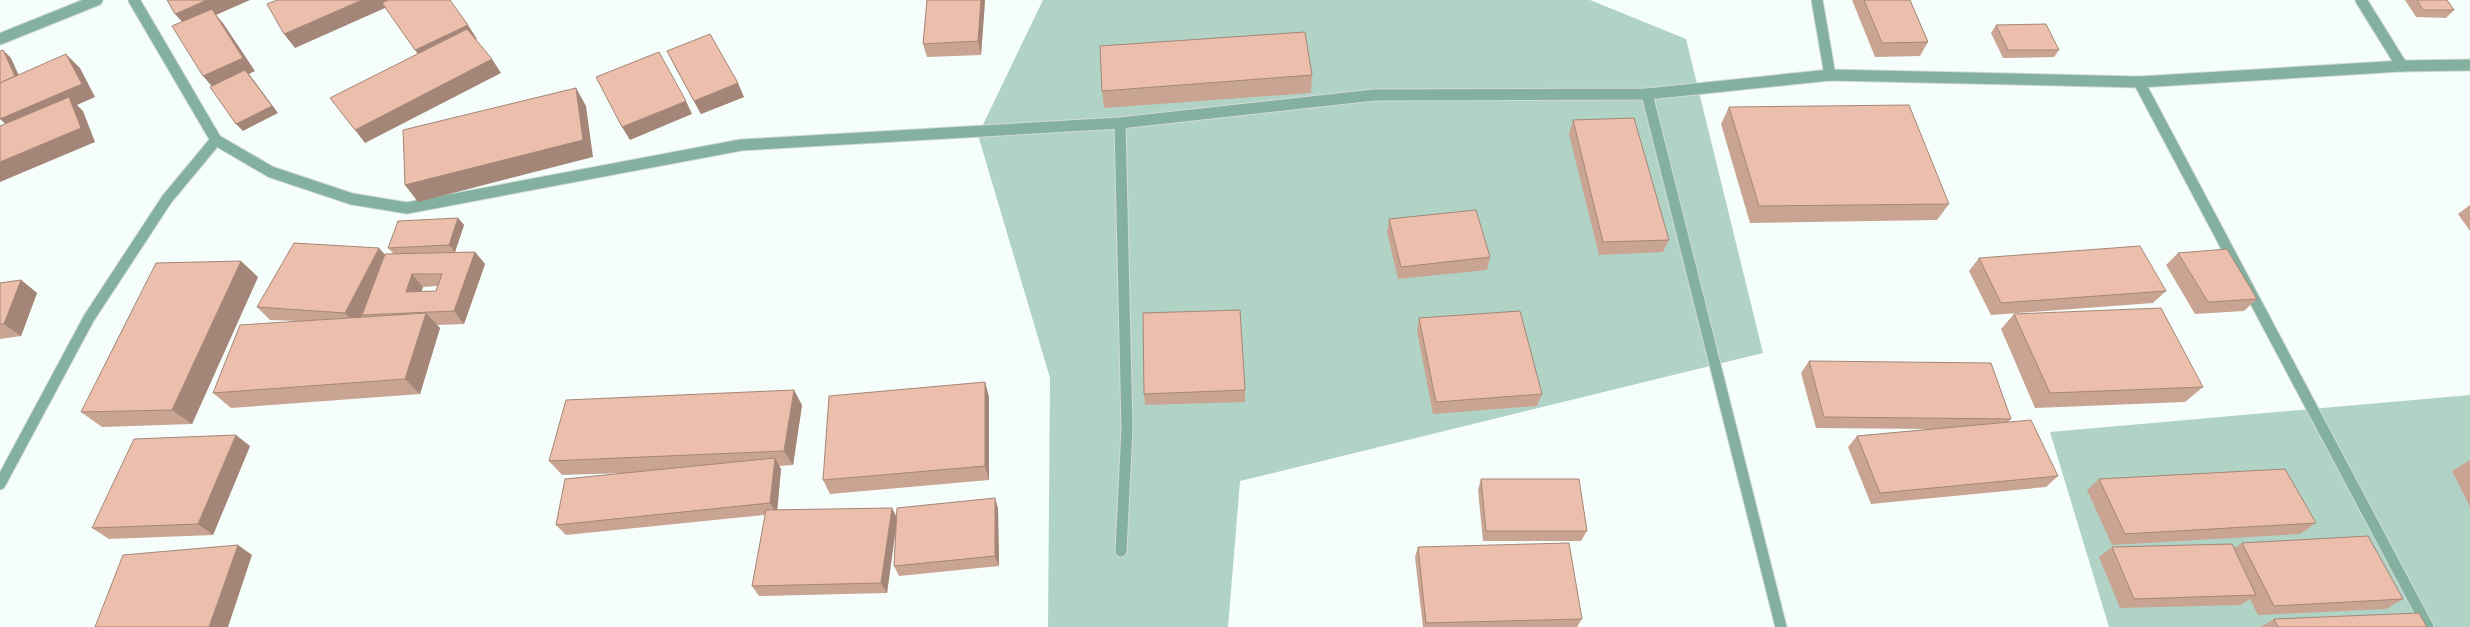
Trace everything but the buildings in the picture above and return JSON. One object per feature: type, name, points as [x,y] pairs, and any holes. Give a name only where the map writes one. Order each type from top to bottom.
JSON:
[{"type":"street","points":[[0,39],[97,0]]},
{"type":"street","points":[[134,0],[216,140],[270,172],[352,199],[407,208],[741,145],[1120,123],[1374,95],[1647,94],[1830,75],[2139,82],[2402,66],[2470,65]]},
{"type":"street","points":[[1817,0],[1830,75]]},
{"type":"street","points":[[2361,0],[2402,66]]},
{"type":"street","points":[[2139,82],[2428,627]]},
{"type":"street","points":[[1647,94],[1781,627]]},
{"type":"street","points":[[1120,123],[1128,428],[1121,551]]},
{"type":"street","points":[[0,484],[89,318],[167,199],[216,140]]},
{"type":"green space","points":[[1043,0],[1590,0],[1686,39],[1763,353],[1240,481],[1228,627],[1048,627],[1050,378],[978,135]]},
{"type":"green space","points":[[2470,395],[2470,627],[2109,627],[2050,432]]}]
